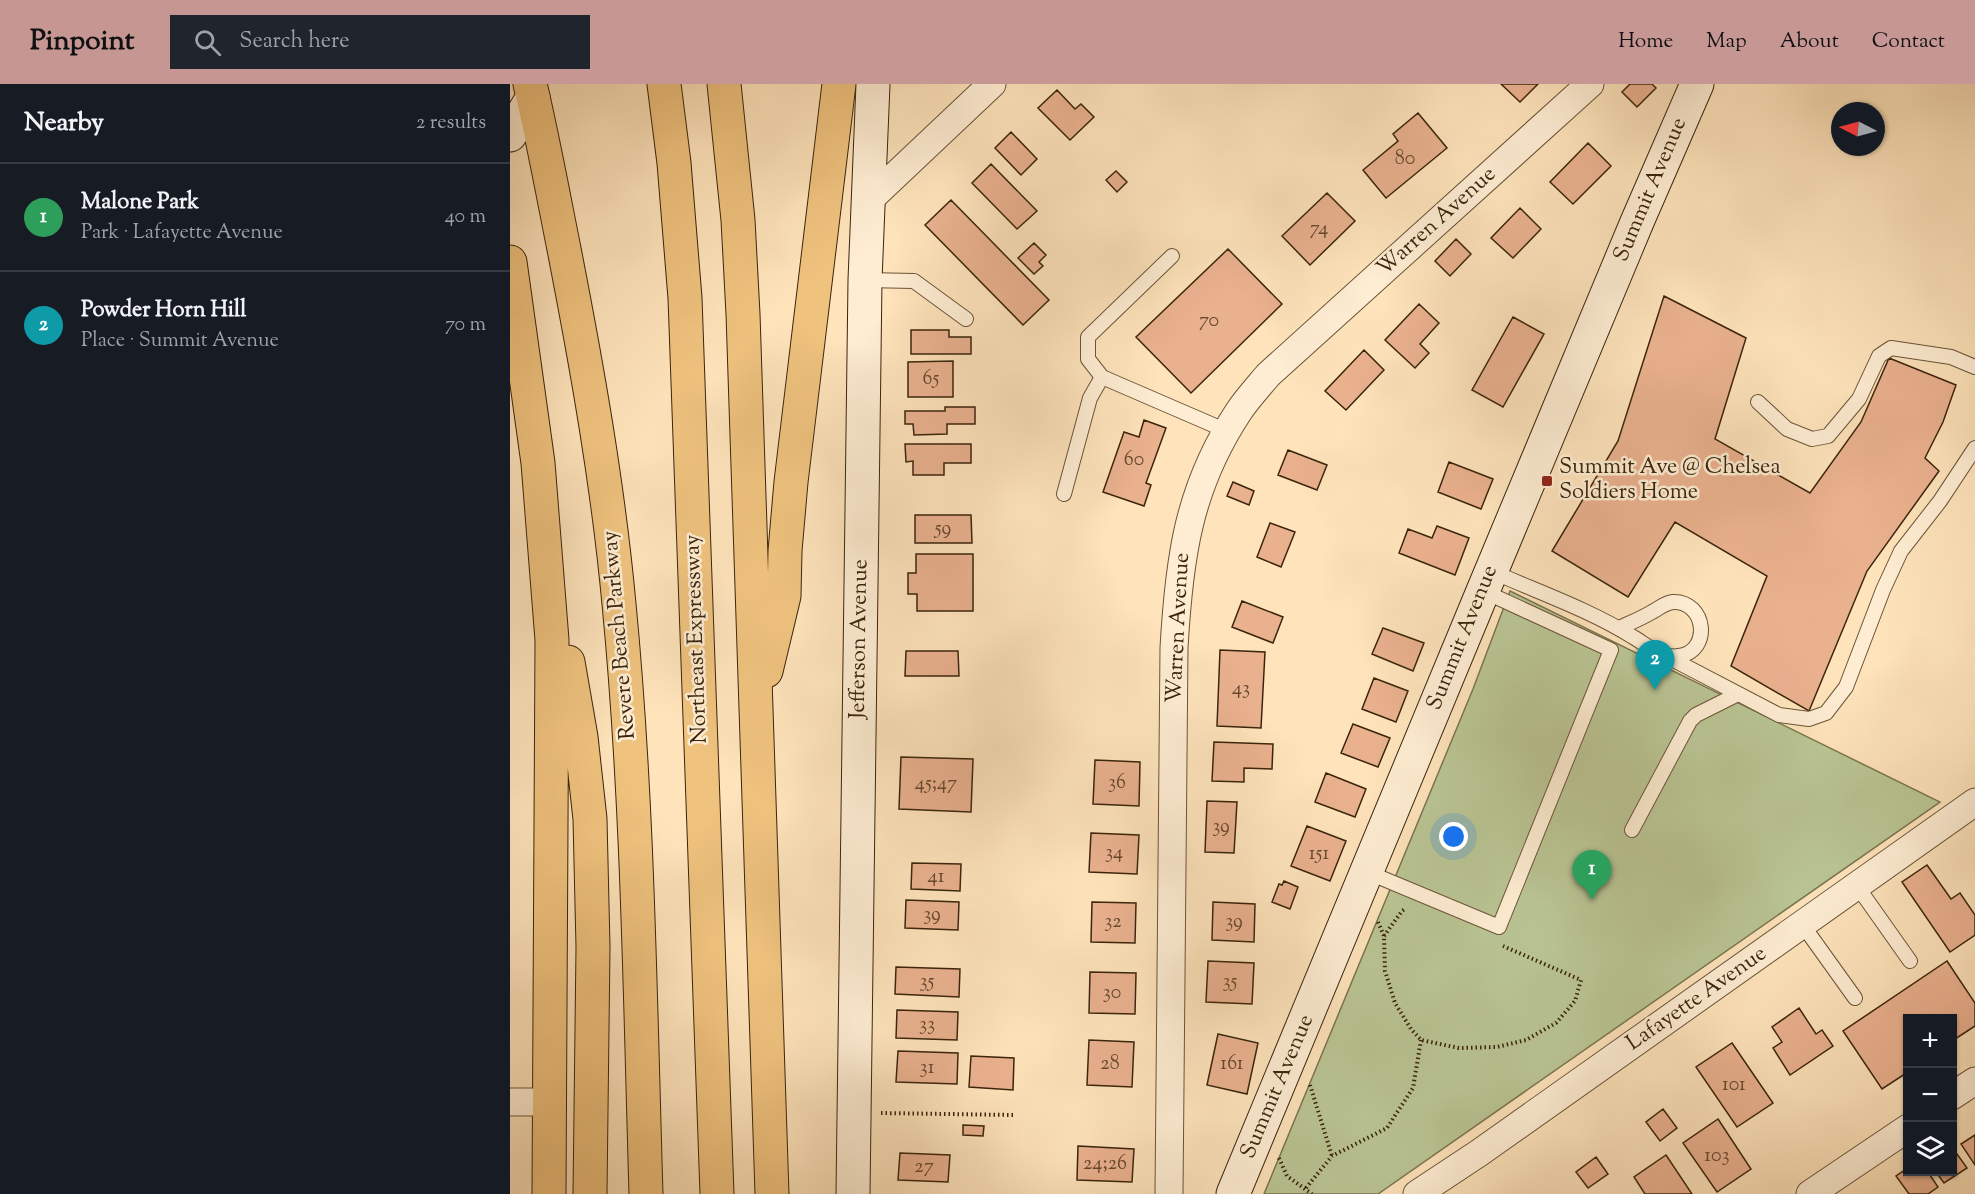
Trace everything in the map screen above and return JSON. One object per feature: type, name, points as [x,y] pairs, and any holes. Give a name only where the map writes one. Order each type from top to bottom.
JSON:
[{"type":"highway","name":"Northeast Expressway","points":[[664,84],[674,163],[685,309],[717,1194]]},
{"type":"highway","points":[[724,84],[741,266],[772,1194]]},
{"type":"highway","points":[[756,714],[784,596],[791,482],[839,84]]},
{"type":"highway","name":"Revere Beach Parkway","points":[[529,94],[588,375],[608,503],[619,603],[635,832],[646,1194]]},
{"type":"highway","points":[[511,276],[537,451],[547,554],[553,689],[549,1194]]},
{"type":"highway","points":[[547,554],[582,737],[587,783],[593,947],[590,1194]]},
{"type":"street","name":"Jefferson Avenue","points":[[853,1194],[865,280],[873,84]]},
{"type":"street","points":[[867,202],[992,84]]},
{"type":"street","name":"Warren Avenue","points":[[1169,1194],[1174,648],[1177,588],[1183,544],[1197,495],[1216,450],[1227,431],[1240,410],[1268,375],[1590,84]]},
{"type":"street","name":"Summit Avenue","points":[[1233,1194],[1641,212],[1697,84]]},
{"type":"street","points":[[510,135],[529,94]]},
{"type":"street","name":"Lafayette Avenue","points":[[1417,1194],[1479,1153],[1975,802]]},
{"type":"street","points":[[1957,1093],[1975,1081]]},
{"type":"street","points":[[510,1102],[550,1102]]},
{"type":"street","points":[[1810,1194],[1903,1131]]},
{"type":"lane","points":[[1172,256],[1089,337],[1088,359],[1102,377],[1227,431]]},
{"type":"lane","points":[[865,280],[914,281],[966,319]]},
{"type":"lane","points":[[1758,402],[1787,429],[1812,440],[1828,436],[1859,399],[1879,356],[1891,348],[1951,357],[1975,367]]},
{"type":"lane","points":[[1064,495],[1090,398],[1102,377]]},
{"type":"lane","points":[[1487,581],[1619,628],[1666,656],[1779,715],[1809,719],[1826,713],[1846,687],[1883,590],[1901,551],[1940,501],[1975,448]]},
{"type":"lane","points":[[1367,872],[1498,927],[1611,650],[1549,621],[1487,581]]},
{"type":"lane","points":[[1619,628],[1671,602],[1689,606],[1700,619],[1701,637],[1691,651],[1675,657],[1666,656]]},
{"type":"lane","points":[[1632,830],[1690,721],[1696,715],[1738,694]]},
{"type":"lane","points":[[1857,886],[1910,961]]},
{"type":"lane","points":[[1803,924],[1855,998]]},
{"type":"path","points":[[1410,906],[1402,911],[1384,936],[1385,971],[1395,1003],[1411,1029],[1421,1040],[1459,1047],[1497,1047],[1526,1040],[1556,1023],[1575,1001],[1581,980]]},
{"type":"path","points":[[1312,1194],[1306,1188],[1332,1156],[1387,1128],[1413,1088],[1421,1040]]},
{"type":"path","points":[[1297,1042],[1332,1156]]},
{"type":"path","points":[[854,1113],[1013,1115]]},
{"type":"green space","points":[[1510,591],[1940,802],[1378,1194],[1264,1194],[1473,689]]},
{"type":"building","points":[[1501,84],[1538,84],[1520,102]]},
{"type":"building","points":[[1630,84],[1652,84],[1656,88],[1637,107],[1622,92]]},
{"type":"building","points":[[1057,90],[1075,109],[1081,104],[1094,117],[1070,140],[1038,108]]},
{"type":"building","points":[[1418,113],[1447,148],[1386,198],[1363,170],[1398,141],[1393,134]]},
{"type":"building","points":[[1011,132],[1037,159],[1021,175],[995,148]]},
{"type":"building","points":[[1588,143],[1611,166],[1573,204],[1550,182]]},
{"type":"building","points":[[991,164],[1037,211],[1017,229],[972,183]]},
{"type":"building","points":[[1116,171],[1127,182],[1117,192],[1106,180]]},
{"type":"building","points":[[1327,193],[1355,221],[1310,265],[1282,236]]},
{"type":"building","points":[[951,200],[1049,300],[1023,325],[925,225]]},
{"type":"building","points":[[1520,208],[1541,229],[1513,258],[1491,238]]},
{"type":"building","points":[[1456,239],[1471,254],[1450,276],[1435,261]]},
{"type":"building","points":[[1034,243],[1046,255],[1039,262],[1043,266],[1034,274],[1018,258]]},
{"type":"building","points":[[1228,249],[1282,304],[1191,393],[1136,337]]},
{"type":"building","points":[[1664,296],[1746,338],[1715,439],[1810,493],[1861,422],[1889,358],[1956,385],[1943,422],[1925,458],[1939,471],[1867,571],[1809,711],[1731,666],[1767,576],[1675,522],[1628,597],[1552,551],[1618,441]]},
{"type":"building","points":[[1419,304],[1439,323],[1420,344],[1429,353],[1415,368],[1385,340]]},
{"type":"building","points":[[1513,317],[1544,334],[1503,407],[1472,390]]},
{"type":"building","points":[[911,330],[949,330],[949,337],[971,337],[971,354],[911,354]]},
{"type":"building","points":[[1364,350],[1384,370],[1346,410],[1325,391]]},
{"type":"building","points":[[953,361],[953,397],[908,397],[908,362]]},
{"type":"building","points":[[945,407],[975,407],[975,424],[947,424],[947,434],[914,435],[913,424],[905,424],[905,411],[945,411]]},
{"type":"building","points":[[1144,420],[1166,428],[1146,483],[1151,485],[1144,506],[1103,492],[1124,432],[1139,437]]},
{"type":"building","points":[[905,444],[971,444],[971,463],[944,463],[944,475],[913,475],[913,461],[906,462]]},
{"type":"building","points":[[1288,450],[1327,465],[1317,490],[1278,475]]},
{"type":"building","points":[[1449,462],[1493,479],[1481,509],[1438,492]]},
{"type":"building","points":[[1233,482],[1254,491],[1249,505],[1227,496]]},
{"type":"building","points":[[915,515],[971,515],[972,543],[915,543]]},
{"type":"building","points":[[1270,523],[1295,532],[1281,567],[1257,557]]},
{"type":"building","points":[[1437,526],[1469,538],[1455,575],[1399,553],[1408,529],[1432,538]]},
{"type":"building","points":[[916,554],[973,554],[973,611],[917,611],[917,594],[908,594],[908,573],[916,573]]},
{"type":"building","points":[[1242,601],[1283,617],[1273,643],[1232,627]]},
{"type":"building","points":[[1383,628],[1424,643],[1413,671],[1372,654]]},
{"type":"building","points":[[1220,650],[1265,652],[1261,728],[1217,726]]},
{"type":"building","points":[[906,651],[958,651],[959,676],[905,676]]},
{"type":"building","points":[[1374,678],[1408,691],[1396,722],[1362,709]]},
{"type":"building","points":[[1353,724],[1390,738],[1378,767],[1341,753]]},
{"type":"building","points":[[1214,742],[1273,744],[1272,769],[1244,768],[1244,782],[1212,781]]},
{"type":"building","points":[[901,757],[973,759],[971,812],[899,809]]},
{"type":"building","points":[[1095,760],[1140,762],[1139,806],[1093,804]]},
{"type":"building","points":[[1326,773],[1366,789],[1355,817],[1315,802]]},
{"type":"building","points":[[1207,801],[1237,802],[1234,853],[1205,852]]},
{"type":"building","points":[[1307,826],[1346,841],[1330,881],[1291,866]]},
{"type":"building","points":[[1091,833],[1139,835],[1137,874],[1089,872]]},
{"type":"building","points":[[912,863],[961,864],[960,891],[911,889]]},
{"type":"building","points":[[1927,865],[1951,899],[1960,893],[1975,915],[1975,935],[1950,952],[1902,882]]},
{"type":"building","points":[[1284,881],[1298,887],[1290,909],[1272,902],[1279,884],[1282,885]]},
{"type":"building","points":[[906,900],[959,902],[958,930],[905,928]]},
{"type":"building","points":[[1092,902],[1136,903],[1135,943],[1091,942]]},
{"type":"building","points":[[1213,902],[1255,904],[1254,942],[1212,940]]},
{"type":"building","points":[[1208,961],[1254,963],[1252,1004],[1206,1002]]},
{"type":"building","points":[[1947,961],[1975,1003],[1975,1026],[1957,1038],[1957,1014],[1903,1014],[1903,1075],[1882,1089],[1843,1031]]},
{"type":"building","points":[[896,967],[960,969],[959,997],[895,994]]},
{"type":"building","points":[[1090,972],[1136,973],[1135,1014],[1089,1013]]},
{"type":"building","points":[[1799,1008],[1816,1034],[1822,1030],[1833,1046],[1790,1075],[1773,1048],[1782,1042],[1772,1027]]},
{"type":"building","points":[[897,1010],[958,1012],[957,1040],[896,1038]]},
{"type":"building","points":[[1218,1034],[1258,1043],[1247,1094],[1207,1085]]},
{"type":"building","points":[[1089,1040],[1134,1042],[1132,1087],[1087,1085]]},
{"type":"building","points":[[1732,1043],[1773,1103],[1737,1127],[1696,1067]]},
{"type":"building","points":[[898,1051],[958,1053],[957,1084],[896,1082]]},
{"type":"building","points":[[971,1056],[1014,1058],[1013,1090],[969,1087]]},
{"type":"building","points":[[1663,1109],[1677,1128],[1660,1141],[1646,1122]]},
{"type":"building","points":[[1718,1119],[1751,1169],[1717,1192],[1683,1143]]},
{"type":"building","points":[[963,1125],[984,1126],[983,1136],[963,1135]]},
{"type":"building","points":[[1975,1135],[1975,1165],[1961,1144]]},
{"type":"building","points":[[1078,1146],[1134,1149],[1132,1182],[1077,1180]]},
{"type":"building","points":[[900,1153],[950,1155],[948,1182],[898,1180]]},
{"type":"building","points":[[1957,1154],[1967,1168],[1957,1175]]},
{"type":"building","points":[[1666,1155],[1692,1194],[1645,1194],[1634,1177]]},
{"type":"building","points":[[1596,1157],[1608,1174],[1588,1188],[1576,1172]]},
{"type":"building","points":[[1903,1171],[1903,1176],[1931,1176],[1938,1187],[1928,1194],[1909,1194],[1896,1176]]},
{"type":"building","points":[[1939,1176],[1955,1176],[1944,1183]]},
{"type":"place","name":"Summit Ave @ Chelsea Soldiers Home","points":[[1547,481]]},
{"type":"place","name":"Powder Horn Hill","points":[[1655,690]]},
{"type":"place","name":"Malone Park","points":[[1592,900]]}]
